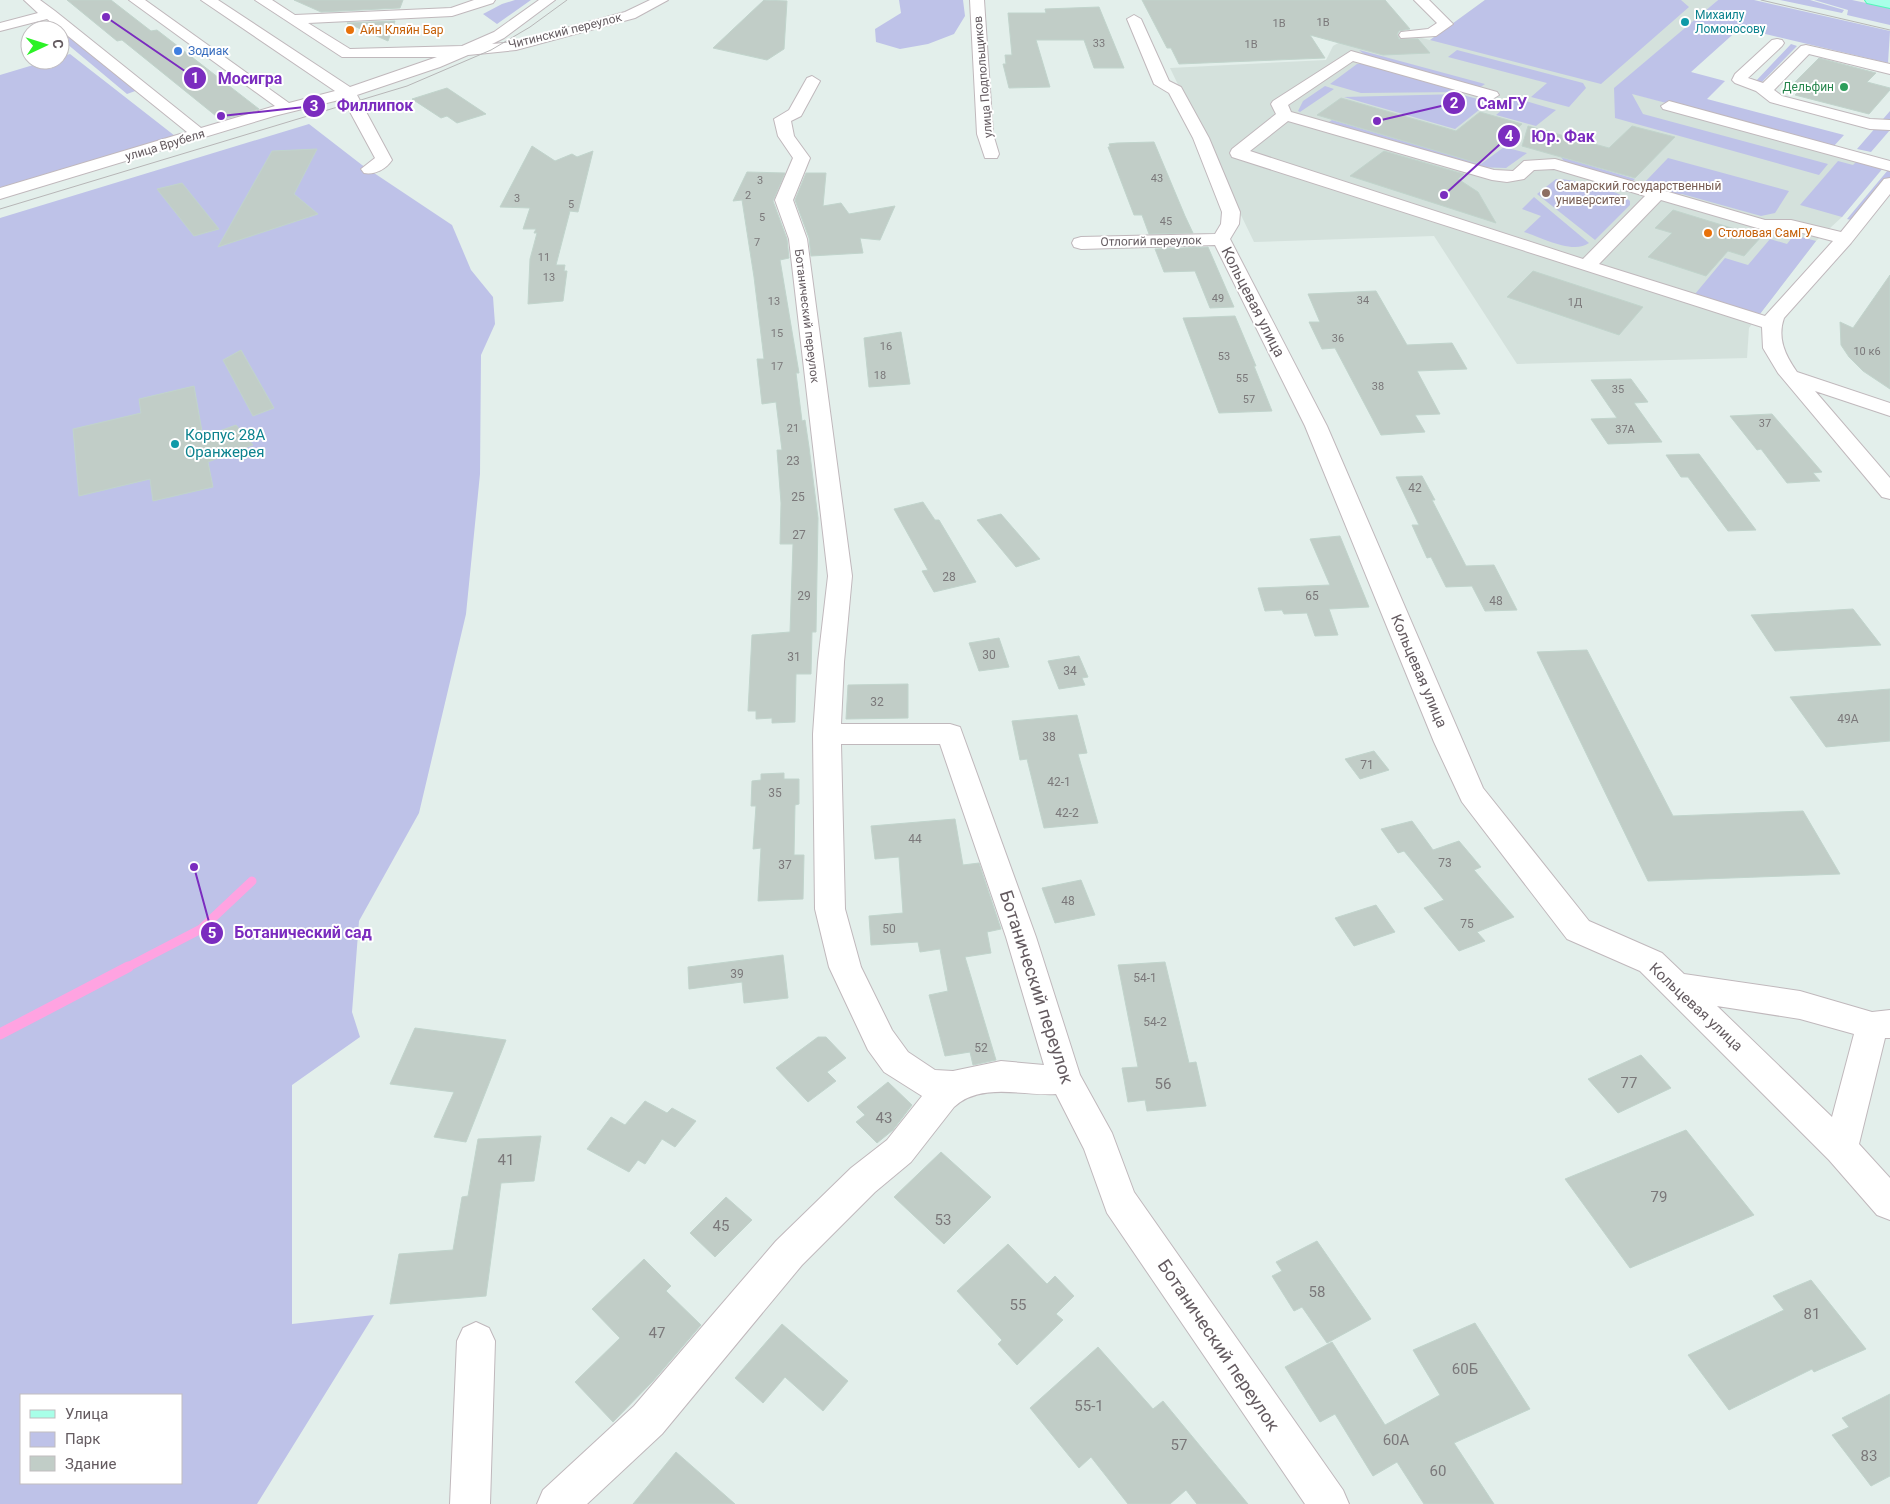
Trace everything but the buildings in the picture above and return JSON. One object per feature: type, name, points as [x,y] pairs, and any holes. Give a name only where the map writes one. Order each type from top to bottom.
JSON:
[{"type":"main road","points":[[1872,0],[1890,4]]},
{"type":"street","points":[[31,0],[122,72],[144,94],[194,130]]},
{"type":"street","points":[[136,0],[283,105]]},
{"type":"street","points":[[208,0],[348,94],[384,160],[370,169]]},
{"type":"street","name":"Читинский переулок","points":[[262,0],[347,54],[467,50],[516,46],[630,15],[661,0]]},
{"type":"street","points":[[432,0],[467,20]]},
{"type":"street","points":[[291,20],[452,12],[488,0]]},
{"type":"street","name":"улица Врубеля","points":[[0,194],[268,113],[348,94],[434,64],[499,35],[548,0]]},
{"type":"street","name":"улица Подпольщиков","points":[[977,0],[985,134],[991,154]]},
{"type":"street","points":[[1406,35],[1431,33],[1446,24],[1420,0]]},
{"type":"street","points":[[0,27],[50,14]]},
{"type":"street","name":"Кольцевая улица","points":[[1134,18],[1162,84],[1175,90],[1201,138],[1231,212],[1230,224],[1221,239],[1316,426],[1448,742],[1472,794],[1578,930],[1651,962],[1841,1148],[1890,1203]]},
{"type":"street","points":[[482,27],[499,35]]},
{"type":"street","points":[[1767,89],[1744,83],[1740,80],[1740,77],[1777,43]]},
{"type":"street","points":[[1890,70],[1806,49],[1764,91],[1768,96],[1776,100],[1870,124],[1890,125]]},
{"type":"street","points":[[1491,95],[1351,56],[1279,104],[1285,115],[1492,175],[1507,177],[1518,174],[1530,165],[1543,163],[1764,225],[1791,225],[1845,239]]},
{"type":"street","name":"Ботанический переулок","points":[[812,81],[795,113],[782,119],[786,136],[802,158],[784,200],[798,239],[840,576],[831,662],[827,734],[950,734],[1021,937],[1065,1079],[1100,1144],[1120,1200],[1328,1504]]},
{"type":"street","points":[[1669,106],[1890,166]]},
{"type":"street","points":[[1285,115],[1238,153],[1772,324]]},
{"type":"street","points":[[1887,191],[1775,316],[1770,339],[1776,357],[1790,376],[1890,492]]},
{"type":"street","points":[[1586,266],[1657,194]]},
{"type":"street","name":"Отлогий переулок","points":[[1081,243],[1221,239]]},
{"type":"street","points":[[1790,376],[1890,410]]},
{"type":"street","points":[[827,734],[830,908],[845,967],[880,1040],[896,1062],[929,1084],[953,1086],[1001,1076],[1045,1080],[1065,1079]]},
{"type":"street","points":[[1679,988],[1800,1005],[1881,1025],[1841,1148]]},
{"type":"street","points":[[557,1504],[648,1420],[789,1253],[863,1180],[899,1151],[942,1096],[953,1086]]},
{"type":"street","points":[[470,1504],[476,1341]]},
{"type":"shaded area","name":"Самарский государственный университет","points":[[1485,0],[1718,0],[1615,89],[1888,162],[1842,217],[1816,241],[1749,328],[1747,358],[1517,364],[1434,236],[1254,242],[1170,68],[1326,60],[1333,46],[1370,25],[1430,40]]},
{"type":"green space","points":[[515,0],[531,0],[497,24],[483,14],[502,4]]},
{"type":"green space","points":[[899,0],[963,0],[965,16],[954,34],[928,44],[900,49],[876,42],[875,29],[901,13]]},
{"type":"green space","points":[[1485,0],[1681,0],[1689,7],[1601,84],[1430,40]]},
{"type":"green space","points":[[1718,0],[1754,0],[1890,31],[1888,63],[1740,28],[1691,72],[1725,81],[1707,99],[1844,135],[1833,147],[1632,94],[1643,114],[1828,164],[1819,175],[1615,118],[1614,88]]},
{"type":"green space","points":[[1780,0],[1810,0],[1844,10],[1842,13]]},
{"type":"green space","points":[[1814,0],[1852,0],[1890,8],[1890,25],[1847,15],[1848,10]]},
{"type":"green space","points":[[70,33],[138,90],[127,94],[70,46]]},
{"type":"green space","points":[[1791,44],[1797,46],[1761,83],[1755,82]]},
{"type":"green space","points":[[1359,50],[1485,84],[1479,88],[1370,59]]},
{"type":"green space","points":[[1457,50],[1583,83],[1586,88],[1569,107],[1531,97],[1547,83],[1448,57]]},
{"type":"green space","points":[[70,54],[175,136],[0,188],[0,75],[20,69],[70,70]]},
{"type":"green space","points":[[1357,64],[1446,85],[1459,92],[1361,93],[1330,84]]},
{"type":"green space","points":[[1325,86],[1334,89],[1300,112],[1298,111],[1303,101]]},
{"type":"green space","points":[[1459,94],[1489,102],[1455,129],[1344,97]]},
{"type":"green space","points":[[1516,98],[1556,110],[1536,126],[1496,115]]},
{"type":"green space","points":[[1890,111],[1890,130],[1871,152],[1857,149]]},
{"type":"green space","points":[[1332,120],[1481,164],[1504,147],[1527,153],[1506,168],[1476,167],[1329,122]]},
{"type":"green space","points":[[309,124],[362,165],[452,225],[471,270],[493,297],[495,324],[481,355],[480,474],[466,614],[419,813],[359,921],[352,1012],[360,1037],[292,1085],[292,1324],[374,1315],[257,1504],[0,1504],[0,218]]},
{"type":"green space","points":[[1561,157],[1635,179],[1630,183],[1566,164]]},
{"type":"green space","points":[[1668,158],[1789,191],[1775,213],[1761,216],[1682,194],[1662,193],[1643,184]]},
{"type":"green space","points":[[1838,161],[1853,165],[1857,161],[1883,168],[1842,217],[1800,205]]},
{"type":"green space","points":[[1888,170],[1890,170],[1890,178],[1855,221],[1847,219]]},
{"type":"green space","points":[[1556,179],[1607,189],[1625,197],[1630,201],[1630,205],[1595,240],[1537,194]]},
{"type":"green space","points":[[1534,197],[1589,243],[1582,246],[1566,246],[1524,232],[1541,216],[1522,209]]},
{"type":"green space","points":[[1794,235],[1816,241],[1760,314],[1695,294],[1725,258],[1748,265],[1770,239],[1787,244]]},
{"type":"waterway","points":[[126,968],[201,929],[252,881]]},
{"type":"waterway","points":[[0,1034],[128,967]]},
{"type":"tram line","points":[[0,209],[407,86],[491,50],[530,27],[567,0]]},
{"type":"tram line","points":[[1761,0],[1890,30]]},
{"type":"place","name":"Мосигра","points":[[106,17]]},
{"type":"place","name":"Михаилу Ломоносову","points":[[1685,22]]},
{"type":"place","name":"Айн Кляйн Бар","points":[[350,30]]},
{"type":"place","name":"Зодиак","points":[[178,51]]},
{"type":"place","name":"Дельфин","points":[[1844,87]]},
{"type":"place","name":"Филлипок","points":[[221,116]]},
{"type":"place","name":"СамГУ","points":[[1377,121]]},
{"type":"place","name":"Самарский государственный университет","points":[[1546,193]]},
{"type":"place","name":"Юр. Фак","points":[[1444,195]]},
{"type":"place","name":"Столовая СамГУ","points":[[1708,233]]},
{"type":"place","name":"Корпус 28А Оранжерея","points":[[175,444]]},
{"type":"place","name":"Ботанический сад","points":[[194,867]]}]
